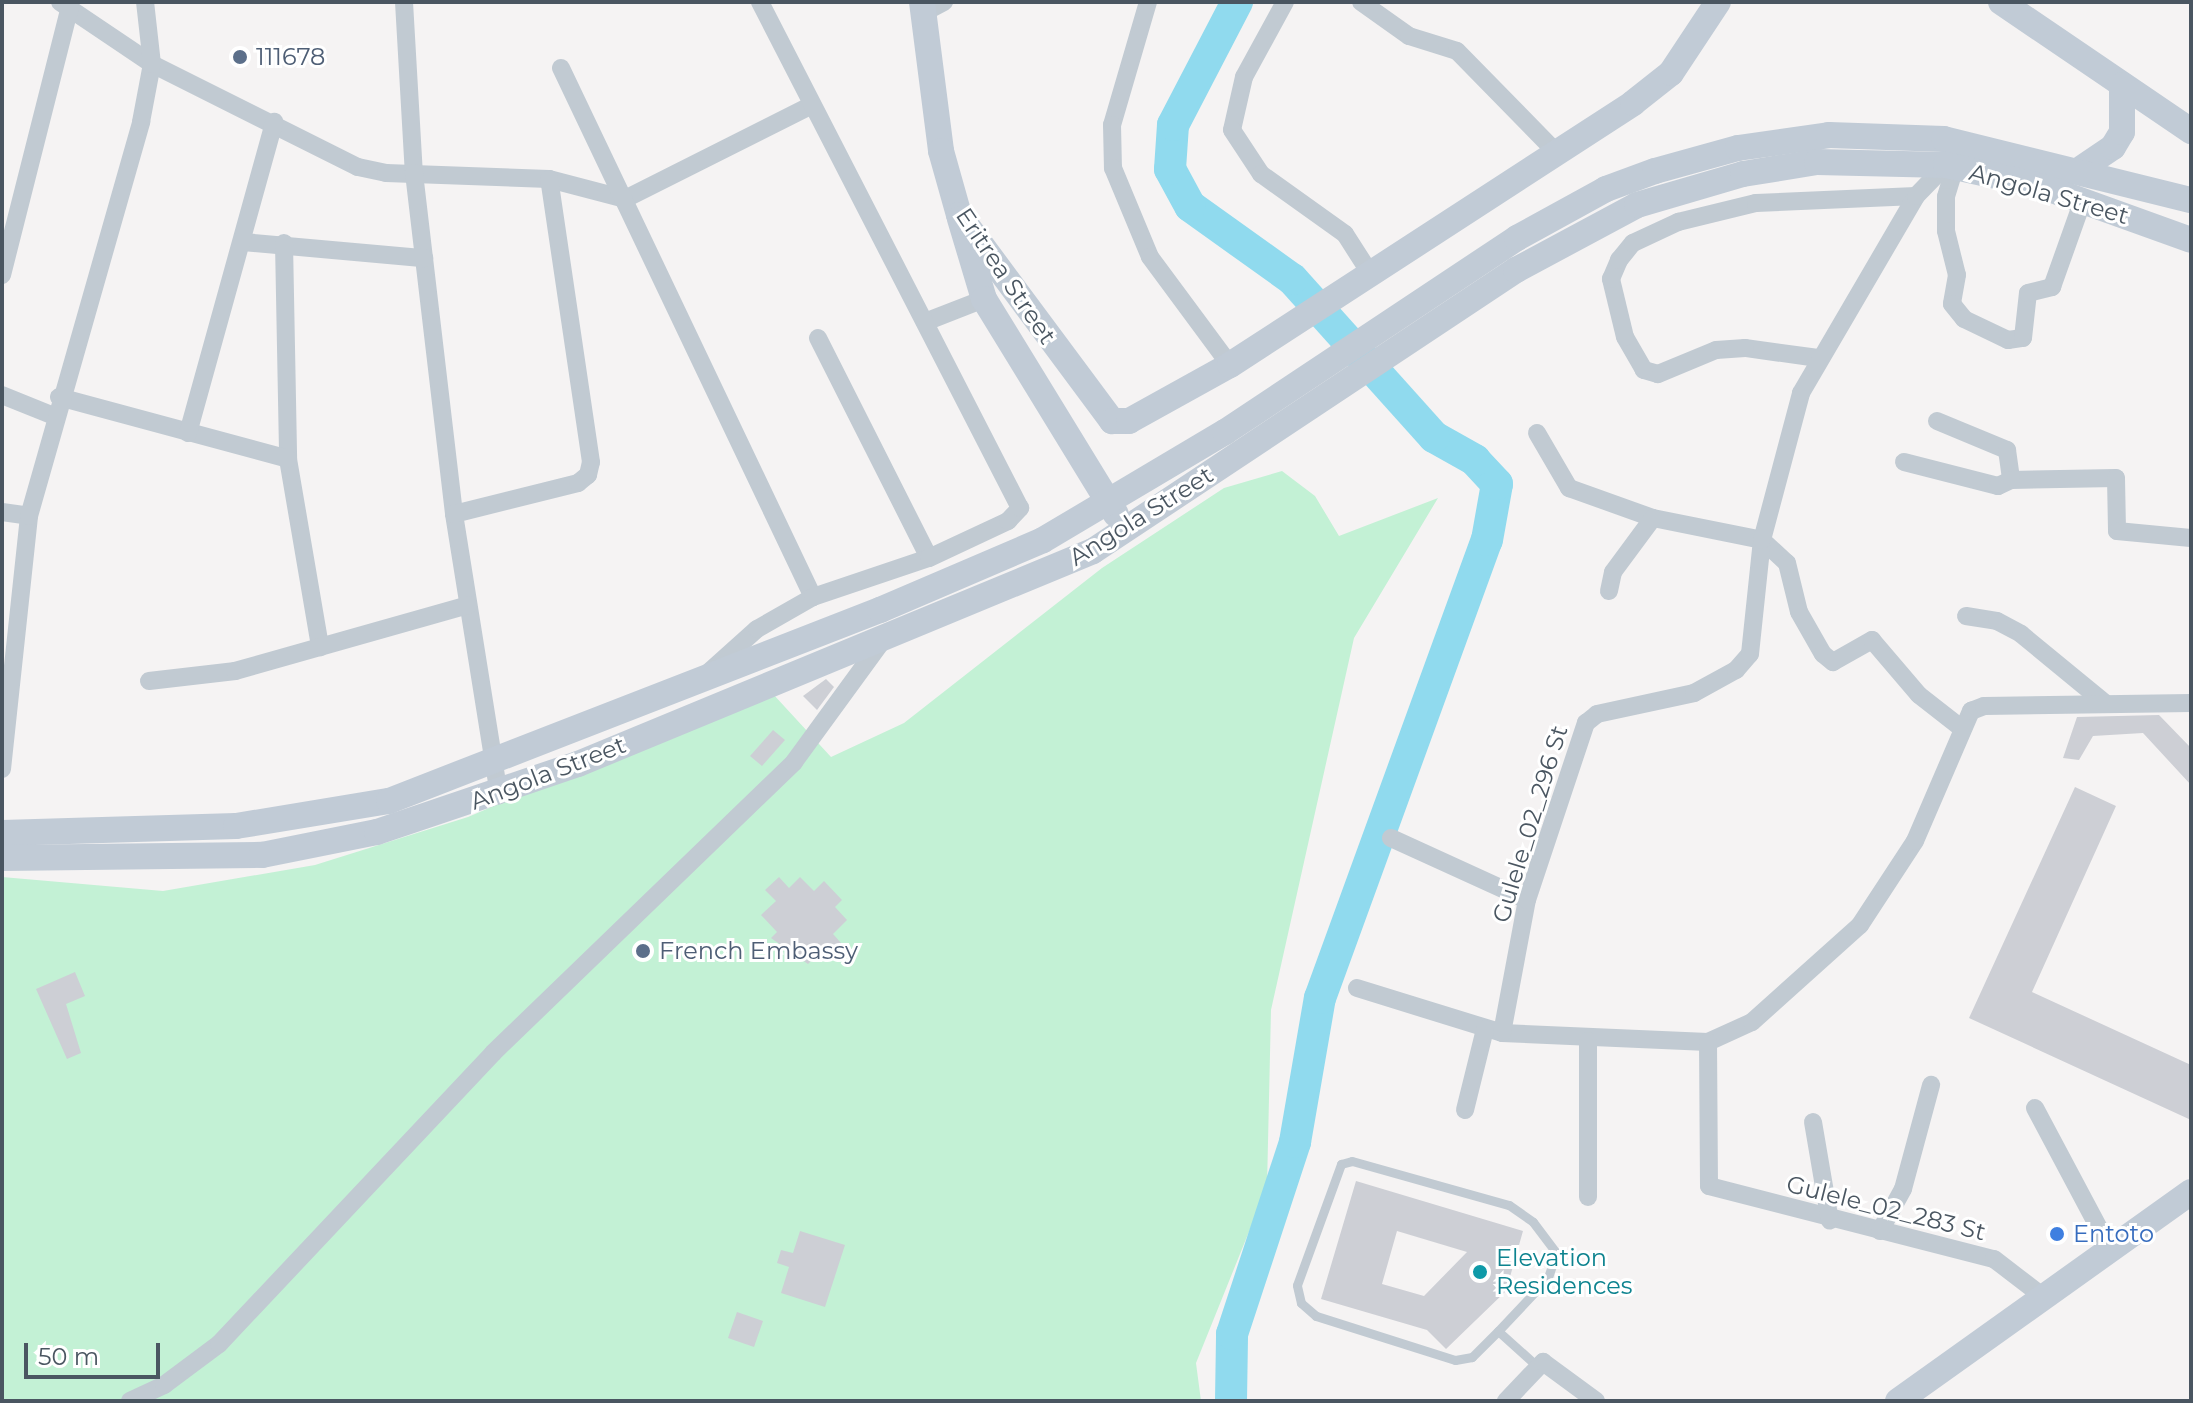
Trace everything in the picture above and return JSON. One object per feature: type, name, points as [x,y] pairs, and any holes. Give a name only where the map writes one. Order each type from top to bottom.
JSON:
[{"type":"main road","points":[[1230,365],[1368,270],[1556,152],[1671,73],[1718,2]]},
{"type":"main road","points":[[2001,2],[2191,131]]},
{"type":"main road","name":"Eritrea Street","points":[[930,6],[941,151],[959,215],[1105,414],[1129,421],[1230,365]]},
{"type":"main road","points":[[2082,168],[2113,147],[2122,132],[2122,85]]},
{"type":"main road","points":[[2,833],[288,821],[389,801],[491,763],[705,675],[883,623],[1043,540],[1225,432],[1420,299],[1606,189],[1738,148],[1829,135],[1889,149],[1944,139],[2082,168],[2191,200]]},
{"type":"main road","name":"Angola Street","points":[[2,858],[262,855],[377,832],[499,795],[883,623],[1037,577],[1124,529],[1516,270],[1637,205],[1743,174],[1889,149],[2083,200],[2191,240]]},
{"type":"main road","points":[[959,215],[984,299],[1124,529]]},
{"type":"main road","points":[[1898,1401],[2041,1295],[2191,1192]]},
{"type":"street","points":[[2,769],[29,516],[59,397],[141,122],[152,64],[145,2]]},
{"type":"street","points":[[404,2],[414,173],[454,514],[491,763],[499,795]]},
{"type":"street","points":[[705,675],[757,629],[813,597],[929,558],[1008,521],[1020,508],[760,2]]},
{"type":"street","points":[[1148,2],[1112,125],[1113,168],[1127,214],[1150,257],[1230,365]]},
{"type":"street","points":[[1285,2],[1244,77],[1232,130],[1261,174],[1345,234],[1368,270]]},
{"type":"street","points":[[1361,2],[1409,36],[1457,51],[1556,152]]},
{"type":"street","points":[[2,275],[65,4],[152,64],[274,122],[358,167],[414,173],[549,179],[625,199],[812,105]]},
{"type":"street","points":[[561,68],[813,597]]},
{"type":"street","points":[[188,433],[274,122]]},
{"type":"street","points":[[1950,166],[1946,231],[1957,275],[1952,304],[1964,319],[2008,340],[2023,338],[2028,293],[2052,287],[2083,200]]},
{"type":"street","name":"Gulele_02_296 St","points":[[1465,1110],[1493,1031],[1527,900],[1586,723],[1597,714],[1694,693],[1736,670],[1750,654],[1762,540],[1790,422],[1818,358],[1916,196],[1950,166]]},
{"type":"street","points":[[454,514],[578,483],[588,475],[591,462],[549,179]]},
{"type":"street","points":[[1818,358],[1745,348],[1716,350],[1658,374],[1644,370],[1625,337],[1611,279],[1619,260],[1633,243],[1678,222],[1756,203],[1916,196]]},
{"type":"street","points":[[243,242],[284,243],[424,258]]},
{"type":"street","points":[[284,243],[288,459],[320,647]]},
{"type":"street","points":[[925,322],[984,299]]},
{"type":"street","points":[[818,338],[929,558]]},
{"type":"street","points":[[2,395],[54,416]]},
{"type":"street","points":[[59,397],[288,459]]},
{"type":"street","points":[[1937,421],[2007,450],[2011,480]]},
{"type":"street","points":[[1537,433],[1569,488],[1653,518],[1762,540],[1787,563],[1799,612],[1823,654],[1833,662],[1872,640],[1919,695],[1960,727]]},
{"type":"street","points":[[1904,462],[1998,486],[2011,480],[2116,478],[2117,531],[2191,538]]},
{"type":"street","points":[[2,512],[29,516]]},
{"type":"street","points":[[1609,591],[1613,572],[1653,518]]},
{"type":"street","points":[[149,681],[212,676],[468,605]]},
{"type":"street","points":[[1966,616],[1997,621],[2021,634],[2105,703]]},
{"type":"street","points":[[130,1401],[164,1385],[219,1344],[493,1053],[794,762],[883,623]]},
{"type":"street","points":[[1357,988],[1493,1031],[1588,1041],[1708,1042],[1752,1022],[1860,925],[1915,841],[1960,727],[1984,706],[2191,703]]},
{"type":"street","points":[[1391,838],[1527,900]]},
{"type":"street","points":[[1588,1041],[1588,1197]]},
{"type":"street","name":"Gulele_02_283 St","points":[[1708,1042],[1709,1186],[1830,1221],[1994,1259],[2041,1295]]},
{"type":"street","points":[[1880,1231],[1903,1189],[1931,1085]]},
{"type":"street","points":[[2035,1108],[2110,1249]]},
{"type":"street","points":[[1813,1122],[1830,1221]]},
{"type":"street","points":[[1506,1401],[1537,1366],[1549,1364],[1596,1401]]},
{"type":"lane","points":[[1352,1161],[1509,1205],[1555,1245],[1548,1278],[1498,1331],[1472,1357],[1455,1360],[1316,1316],[1301,1303],[1297,1285],[1341,1164],[1352,1161]]},
{"type":"lane","points":[[1498,1331],[1537,1366]]},
{"type":"green space","name":"French Embassy","points":[[1282,471],[1315,496],[1339,536],[1438,498],[1354,638],[1271,1010],[1267,1187],[1196,1363],[1201,1401],[2,1401],[2,877],[163,891],[315,865],[468,817],[756,693],[773,694],[831,757],[904,723],[1102,568],[1224,488]]},
{"type":"building","points":[[826,679],[834,687],[817,710],[803,696]]},
{"type":"building","points":[[2159,715],[2191,748],[2191,785],[2143,733],[2093,736],[2079,760],[2063,758],[2077,717]]},
{"type":"building","points":[[773,730],[785,740],[762,766],[750,756]]},
{"type":"building","points":[[2075,787],[2116,806],[2032,992],[2191,1065],[2191,1120],[1969,1018]]},
{"type":"building","points":[[779,877],[789,888],[800,877],[814,891],[824,881],[842,900],[835,907],[847,920],[833,934],[842,944],[828,958],[821,951],[808,964],[771,938],[777,932],[761,915],[776,901],[765,890]]},
{"type":"building","points":[[75,972],[85,996],[66,1004],[81,1053],[67,1059],[36,989]]},
{"type":"building","name":"Elevation Residences","points":[[1356,1181],[1523,1231],[1506,1291],[1446,1349],[1427,1330],[1321,1299]],"holes":[[[1397,1231],[1467,1252],[1424,1296],[1382,1284]]]},
{"type":"building","points":[[800,1231],[845,1245],[825,1307],[781,1293],[789,1267],[777,1263],[781,1250],[793,1253]]},
{"type":"building","points":[[737,1312],[763,1321],[754,1347],[728,1338]]},
{"type":"waterway","points":[[1231,1401],[1232,1334],[1295,1142],[1320,998],[1487,540],[1497,484],[1475,460],[1434,437],[1292,279],[1190,206],[1170,169],[1173,125],[1237,2]]},
{"type":"place","name":"111678","points":[[240,57]]},
{"type":"place","name":"French Embassy","points":[[643,951]]},
{"type":"place","name":"Entoto","points":[[2057,1234]]},
{"type":"place","name":"Elevation Residences","points":[[1480,1272]]}]
